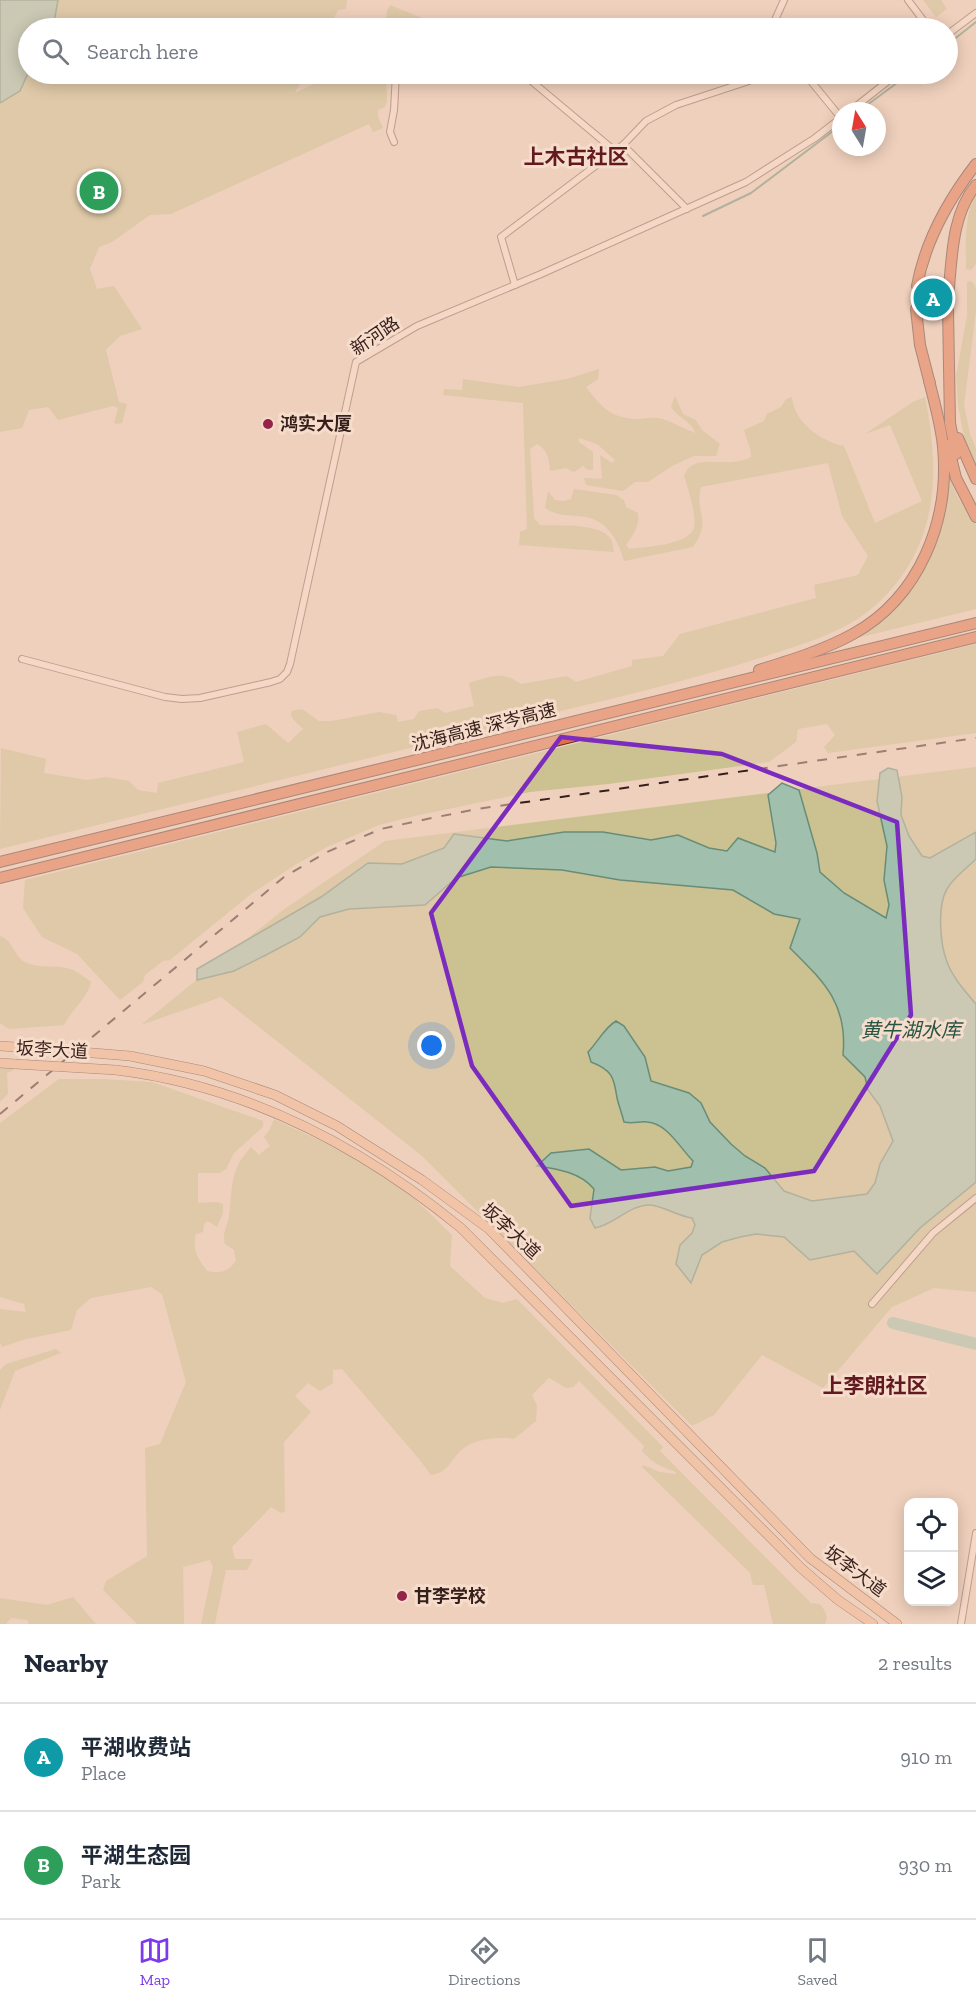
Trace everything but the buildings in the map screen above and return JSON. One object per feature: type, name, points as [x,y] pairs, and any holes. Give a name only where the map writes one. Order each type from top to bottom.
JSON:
[{"type":"highway","points":[[917,286],[920,271],[933,237],[960,186],[976,164]]},
{"type":"highway","points":[[933,237],[976,174]]},
{"type":"highway","points":[[949,288],[953,239],[967,199],[976,184]]},
{"type":"highway","points":[[953,239],[976,193]]},
{"type":"highway","points":[[916,309],[920,345],[956,478],[976,517]]},
{"type":"highway","points":[[948,310],[950,423],[962,477],[976,507]]},
{"type":"highway","points":[[948,375],[958,437],[976,479]]},
{"type":"highway","points":[[619,711],[769,667],[837,643],[869,624],[897,598],[921,565],[936,530],[942,500],[944,464],[942,440],[929,380]]},
{"type":"highway","name":"沈海高速 深岑高速","points":[[0,862],[976,623]]},
{"type":"highway","name":"沈海高速 深岑高速","points":[[0,878],[976,637]]},
{"type":"main road","name":"坂李大道","points":[[0,1046],[130,1056],[204,1071],[275,1095],[337,1126],[422,1180],[489,1229],[810,1558],[897,1624]]},
{"type":"main road","name":"坂李大道","points":[[0,1063],[116,1070],[147,1074],[209,1088],[271,1110],[332,1140],[420,1193],[461,1228],[801,1568],[873,1624]]},
{"type":"street","points":[[776,18],[784,0]]},
{"type":"street","points":[[908,0],[922,18]]},
{"type":"street","points":[[958,26],[976,13]]},
{"type":"street","points":[[394,142],[390,132],[395,84]]},
{"type":"street","points":[[535,84],[615,151]]},
{"type":"street","points":[[515,285],[501,237],[623,145],[646,121],[666,110],[740,84]]},
{"type":"street","points":[[814,84],[832,107]]},
{"type":"street","points":[[861,102],[884,84]]},
{"type":"street","name":"新河路","points":[[22,659],[165,697],[182,699],[209,696],[280,679],[287,672],[290,663],[356,362],[417,326],[746,182],[832,125]]},
{"type":"street","points":[[623,145],[687,209]]},
{"type":"street","points":[[872,1304],[933,1233],[976,1198]]},
{"type":"street","points":[[961,1624],[972,1577],[976,1533]]},
{"type":"highlighted area","points":[[561,737],[722,754],[897,822],[911,1015],[814,1171],[571,1206],[472,1066],[431,913]]},
{"type":"shaded area","points":[[0,0],[347,0],[346,9],[338,10],[334,18],[18,18],[18,84],[300,84],[295,93],[314,84],[386,84],[387,101],[385,107],[378,110],[378,117],[383,128],[373,132],[369,124],[171,214],[150,215],[112,242],[99,247],[90,269],[97,289],[114,286],[142,329],[120,336],[106,350],[119,402],[127,404],[122,423],[114,423],[118,408],[113,406],[58,420],[48,407],[29,410],[22,428],[0,432]]},
{"type":"shaded area","points":[[923,0],[941,0],[947,9],[936,17]]},
{"type":"shaded area","points":[[390,5],[422,18],[386,18]]},
{"type":"shaded area","points":[[976,192],[976,264],[971,270],[966,269],[966,229],[969,210]]},
{"type":"shaded area","points":[[971,281],[976,290],[976,311],[964,405],[970,434],[976,449],[976,469],[966,447],[958,405],[956,376],[967,316],[967,282]]},
{"type":"shaded area","points":[[599,369],[598,379],[586,387],[606,409],[625,418],[663,419],[696,433],[671,407],[675,396],[683,414],[696,420],[702,430],[720,444],[716,456],[694,456],[672,466],[648,482],[635,482],[623,491],[586,485],[584,478],[602,479],[600,455],[612,463],[615,460],[597,444],[579,438],[579,442],[593,452],[593,470],[588,470],[583,466],[574,472],[566,468],[550,471],[547,455],[544,449],[537,444],[530,449],[534,518],[540,525],[578,526],[605,533],[610,538],[614,552],[519,545],[520,532],[527,529],[523,403],[443,395],[444,389],[462,390],[463,379],[519,387],[567,379]]},
{"type":"shaded area","points":[[792,397],[798,414],[810,429],[826,440],[844,446],[875,523],[922,501],[890,425],[865,434],[913,402],[925,397],[933,451],[933,478],[925,530],[915,554],[901,577],[882,599],[855,620],[825,636],[792,648],[667,685],[0,849],[1,748],[46,759],[44,773],[87,780],[106,777],[129,781],[138,790],[157,793],[158,783],[244,762],[237,732],[266,724],[288,743],[303,729],[292,718],[291,711],[302,709],[319,721],[332,721],[379,712],[396,715],[398,722],[414,719],[419,711],[437,708],[445,713],[474,706],[469,683],[490,677],[508,677],[521,684],[567,676],[576,682],[632,666],[632,660],[663,656],[680,634],[816,598],[814,585],[858,575],[868,556],[842,516],[828,463],[701,487],[699,496],[702,529],[693,547],[624,561],[616,540],[601,523],[594,519],[556,513],[545,508],[548,491],[555,500],[564,501],[571,499],[574,489],[616,495],[624,500],[626,507],[638,513],[637,526],[626,545],[629,549],[675,542],[684,538],[690,534],[695,523],[692,502],[684,476],[687,470],[699,463],[735,462],[751,457],[744,430],[764,421],[767,414],[781,407],[786,399]]},
{"type":"shaded area","points":[[948,475],[957,496],[976,525],[976,609],[849,640],[920,572]]},
{"type":"shaded area","points":[[976,644],[976,733],[828,753],[824,747],[835,735],[827,724],[798,729],[796,742],[769,762],[530,792],[379,825],[327,847],[251,894],[170,960],[163,961],[145,975],[143,982],[120,1000],[77,954],[42,937],[23,908],[25,880]]},
{"type":"shaded area","points":[[976,767],[976,1292],[934,1288],[892,1307],[823,1388],[762,1355],[714,1415],[692,1426],[422,1156],[221,997],[141,1025],[283,910],[385,841]]},
{"type":"shaded area","points":[[0,936],[8,941],[21,960],[36,965],[70,969],[91,982],[86,994],[64,1025],[9,1029],[0,1023]]},
{"type":"shaded area","points":[[0,1064],[18,1068],[7,1073],[8,1094],[0,1102]]},
{"type":"shaded area","points":[[59,1079],[152,1082],[263,1121],[263,1127],[234,1153],[226,1169],[219,1173],[198,1173],[198,1203],[223,1204],[223,1213],[217,1227],[208,1221],[204,1224],[203,1232],[196,1234],[197,1254],[207,1271],[223,1271],[230,1268],[236,1261],[234,1250],[225,1244],[224,1237],[235,1172],[251,1147],[259,1155],[270,1146],[264,1137],[274,1119],[350,1156],[393,1182],[452,1235],[450,1266],[485,1298],[503,1303],[517,1299],[663,1447],[660,1451],[811,1603],[820,1604],[825,1611],[825,1624],[773,1624],[764,1585],[753,1585],[750,1573],[642,1467],[643,1465],[660,1472],[676,1474],[676,1472],[658,1464],[646,1455],[642,1451],[644,1446],[579,1381],[573,1387],[566,1388],[549,1378],[532,1395],[537,1406],[536,1421],[514,1439],[490,1439],[471,1444],[462,1450],[447,1467],[431,1475],[342,1369],[333,1370],[333,1383],[320,1391],[308,1383],[295,1396],[311,1412],[284,1442],[285,1511],[281,1513],[271,1507],[232,1547],[235,1559],[253,1559],[247,1570],[226,1570],[215,1624],[201,1624],[213,1567],[210,1560],[183,1567],[184,1624],[137,1624],[103,1590],[106,1581],[147,1556],[145,1448],[160,1444],[186,1382],[162,1294],[151,1287],[91,1298],[77,1310],[71,1330],[26,1339],[2,1347],[0,1342],[0,1309],[26,1312],[24,1304],[0,1297],[0,1123]]},
{"type":"shaded area","points":[[56,1349],[61,1353],[15,1371],[0,1410],[0,1370],[6,1364]]},
{"type":"shaded area","points":[[73,1597],[96,1624],[29,1624],[27,1620],[11,1618],[6,1624],[0,1624],[0,1598],[47,1605]]},
{"type":"water","points":[[0,0],[58,0],[55,18],[18,18],[18,84],[23,84],[20,91],[0,103]]},
{"type":"water","name":"黄牛湖水库","points":[[888,768],[897,770],[902,797],[901,815],[909,836],[922,856],[930,858],[976,832],[976,859],[956,877],[947,889],[942,905],[941,925],[943,945],[950,968],[976,1004],[976,1182],[920,1228],[877,1274],[854,1251],[810,1260],[784,1237],[756,1234],[722,1242],[702,1255],[691,1283],[676,1264],[680,1245],[692,1233],[695,1225],[692,1218],[651,1205],[636,1208],[595,1228],[590,1218],[594,1189],[575,1175],[537,1166],[551,1153],[589,1149],[621,1170],[655,1167],[668,1171],[691,1167],[693,1161],[667,1131],[654,1123],[624,1122],[611,1075],[604,1068],[591,1062],[588,1052],[608,1027],[616,1021],[624,1026],[645,1057],[651,1081],[689,1093],[701,1103],[710,1122],[731,1144],[765,1168],[784,1191],[812,1201],[867,1194],[875,1183],[880,1164],[893,1141],[880,1106],[868,1090],[865,1077],[843,1055],[844,1037],[841,1021],[831,994],[813,971],[790,948],[800,919],[774,914],[733,890],[620,880],[562,870],[491,867],[456,878],[425,905],[349,909],[320,917],[300,937],[266,955],[234,971],[197,980],[197,969],[321,897],[368,863],[402,864],[444,848],[454,834],[507,841],[564,832],[603,832],[651,840],[678,835],[709,848],[727,851],[738,838],[775,852],[776,843],[768,795],[782,783],[799,790],[817,853],[820,872],[844,893],[886,918],[889,905],[884,880],[887,846],[877,801],[880,773]]},
{"type":"waterway","points":[[958,36],[976,22]]},
{"type":"waterway","points":[[871,102],[895,84]]},
{"type":"waterway","points":[[703,216],[751,193],[832,132]]},
{"type":"waterway","points":[[893,1323],[976,1344]]},
{"type":"tunnel","points":[[916,309],[917,286]]},
{"type":"tunnel","points":[[948,310],[949,288]]},
{"type":"railway","points":[[0,1114],[284,877],[327,852],[381,829],[477,809],[976,738]]},
{"type":"place","name":"平湖生态园","points":[[99,191]]},
{"type":"place","name":"平湖收费站","points":[[933,298]]},
{"type":"place","name":"鸿实大厦","points":[[268,424]]},
{"type":"place","name":"甘李学校","points":[[402,1596]]},
{"type":"district","name":"上木古社区","points":[[576,157]]},
{"type":"district","name":"上李朗社区","points":[[875,1386]]}]
